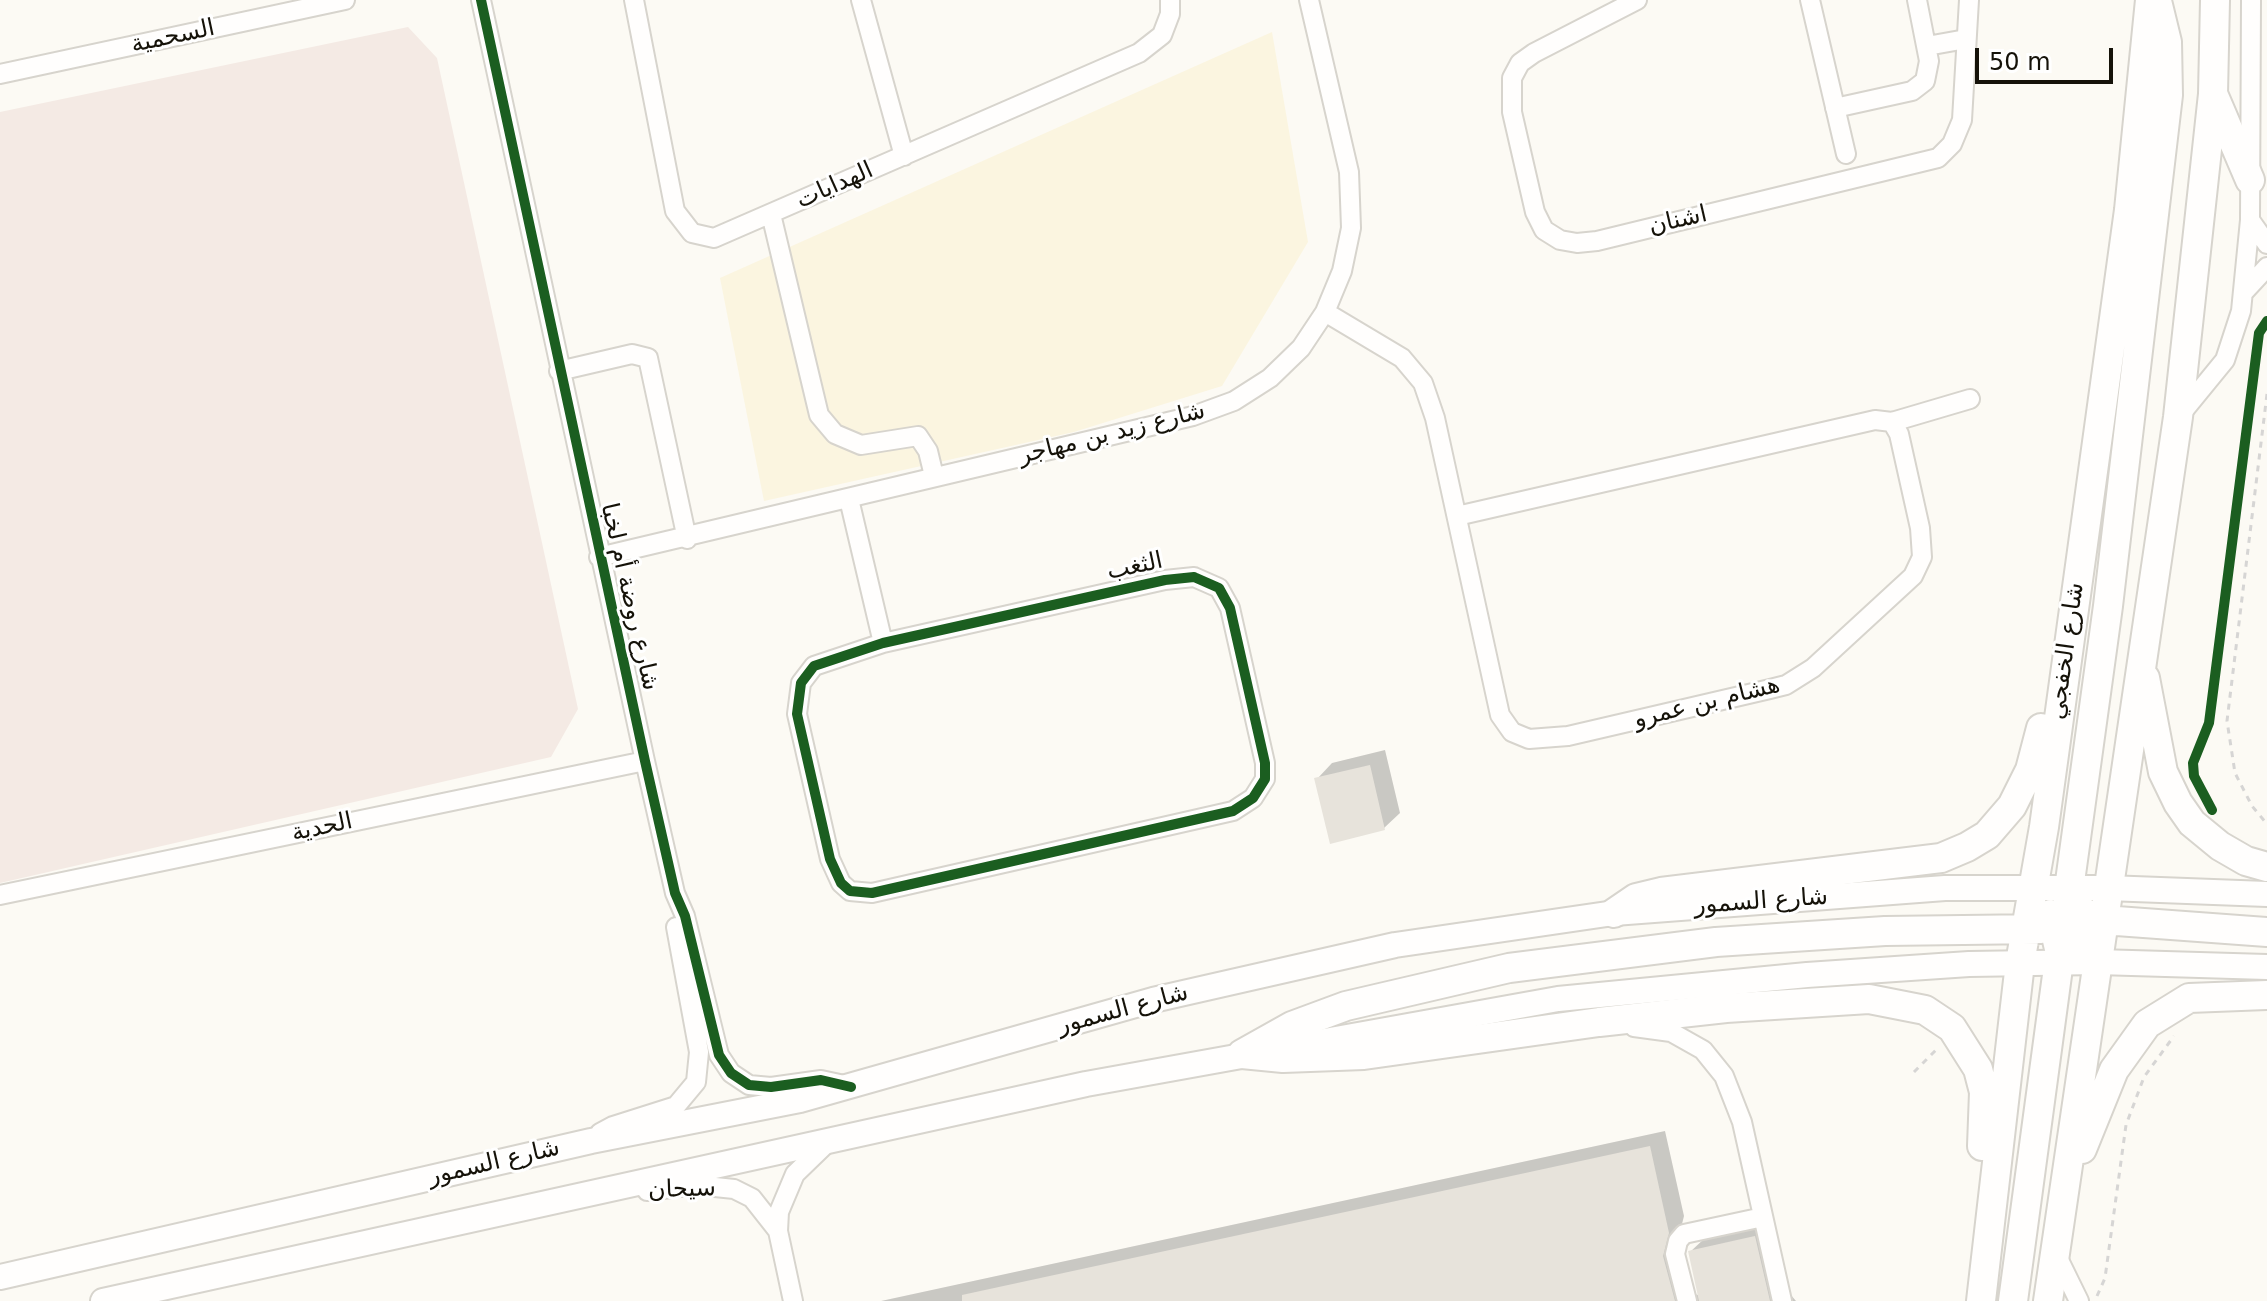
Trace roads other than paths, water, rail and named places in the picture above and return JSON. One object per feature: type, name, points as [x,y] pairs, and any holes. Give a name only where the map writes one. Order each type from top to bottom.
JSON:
[{"type":"highway","name":"شارع الخفجي","points":[[1981,1301],[2020,963],[2044,827],[2129,210],[2150,0]]},
{"type":"highway","points":[[2013,1301],[2108,606],[2168,95],[2167,42],[2157,0]]},
{"type":"highway","points":[[2048,1301],[2141,651],[2178,417],[2213,94],[2215,0]]},
{"type":"highway","points":[[2213,94],[2250,180]]},
{"type":"highway","points":[[1614,913],[1636,898],[1661,892],[1941,858],[1987,835],[2012,806],[2030,770],[2044,718],[2090,368],[2098,347],[2112,329]]},
{"type":"highway","points":[[2141,651],[2163,772],[2178,803],[2192,823],[2220,846],[2246,861],[2267,867]]},
{"type":"highway","points":[[2031,888],[2098,962]]},
{"type":"highway","points":[[2020,963],[2091,907],[2107,888]]},
{"type":"highway","points":[[1242,1054],[1292,1026],[1346,1006],[1509,968],[1716,942],[1885,931],[2025,929],[2103,920],[2267,932]]},
{"type":"highway","points":[[2065,1191],[2109,1079],[2147,1024],[2189,998],[2267,995]]},
{"type":"highway","points":[[1242,1054],[1296,1058],[1364,1055],[1599,1022],[1726,1008],[1869,999],[1925,1010],[1939,1016],[1961,1038],[1978,1069],[1984,1092],[1980,1188],[1989,1245]]},
{"type":"main road","name":"شارع السمور","points":[[0,1277],[591,1141],[851,1087],[1153,1000],[1395,945],[1614,913],[1945,888],[2107,888],[2267,894]]},
{"type":"main road","points":[[103,1301],[826,1144],[1086,1084],[1601,993],[1890,968],[2059,962],[2267,967]]},
{"type":"street","name":"السحمية","points":[[0,74],[345,0]]},
{"type":"street","name":"شارع روضة أم لخبا","points":[[481,0],[645,761],[675,893],[683,910],[719,1055],[731,1073],[760,1087],[821,1080],[851,1087]]},
{"type":"street","name":"الهدايات","points":[[634,0],[675,211],[692,233],[714,238],[1152,45],[1167,25],[1170,0]]},
{"type":"street","points":[[861,0],[904,156]]},
{"type":"street","points":[[1311,9],[1323,0]]},
{"type":"street","points":[[1810,0],[1846,154]]},
{"type":"street","points":[[1835,108],[1918,88],[1928,71],[1927,46],[1917,0]]},
{"type":"street","name":"اشنان","points":[[1628,2],[1534,53],[1520,63],[1512,78],[1512,112],[1539,223],[1552,236],[1569,243],[1612,237],[1938,158],[1952,144],[1962,120],[1969,0]]},
{"type":"street","points":[[2178,417],[2225,360],[2238,328],[2250,220],[2251,0]]},
{"type":"street","name":"شارع زيد بن مهاجر","points":[[599,557],[687,539],[1214,409],[1270,378],[1301,348],[1325,312],[1347,250],[1351,196],[1349,172],[1311,9]]},
{"type":"street","points":[[1927,46],[1966,39]]},
{"type":"street","points":[[771,214],[819,415],[835,434],[861,445],[918,436],[928,451],[934,476]]},
{"type":"street","points":[[2250,220],[2267,244]]},
{"type":"street","points":[[2243,293],[2267,267]]},
{"type":"street","name":"هشام بن عمرو","points":[[1325,312],[1402,358],[1423,383],[1435,418],[1500,715],[1512,732],[1539,740],[1786,685],[1813,668],[1913,576],[1922,557],[1922,539],[1899,434],[1892,422]]},
{"type":"street","points":[[559,371],[632,354],[648,358],[687,539]]},
{"type":"street","points":[[1457,516],[1875,420],[1892,422],[1970,399]]},
{"type":"street","points":[[849,499],[883,643]]},
{"type":"street","name":"الثغب","points":[[1194,577],[1208,581],[1219,588],[1230,608],[1265,763],[1261,789],[1233,811],[872,893],[850,891],[841,883],[830,859],[797,714],[798,693],[807,673],[814,666],[883,643],[1165,580],[1194,577]]},
{"type":"street","name":"الحدية","points":[[0,895],[645,761]]},
{"type":"street","name":"شارع روضة أم لخبا","points":[[591,1141],[613,1126],[676,1106],[696,1082],[699,1052],[674,918],[675,893]]},
{"type":"street","points":[[1599,1022],[1671,1032],[1703,1050],[1724,1076],[1736,1100],[1782,1301]]},
{"type":"street","name":"سيحان","points":[[793,1301],[778,1231],[784,1194],[795,1174],[826,1144]]},
{"type":"street","name":"سيحان","points":[[569,1199],[718,1186],[752,1198],[778,1231]]},
{"type":"street","points":[[1687,1301],[1675,1254],[1678,1241],[1684,1234],[1763,1217]]},
{"type":"street","points":[[2056,1254],[2079,1301]]}]
